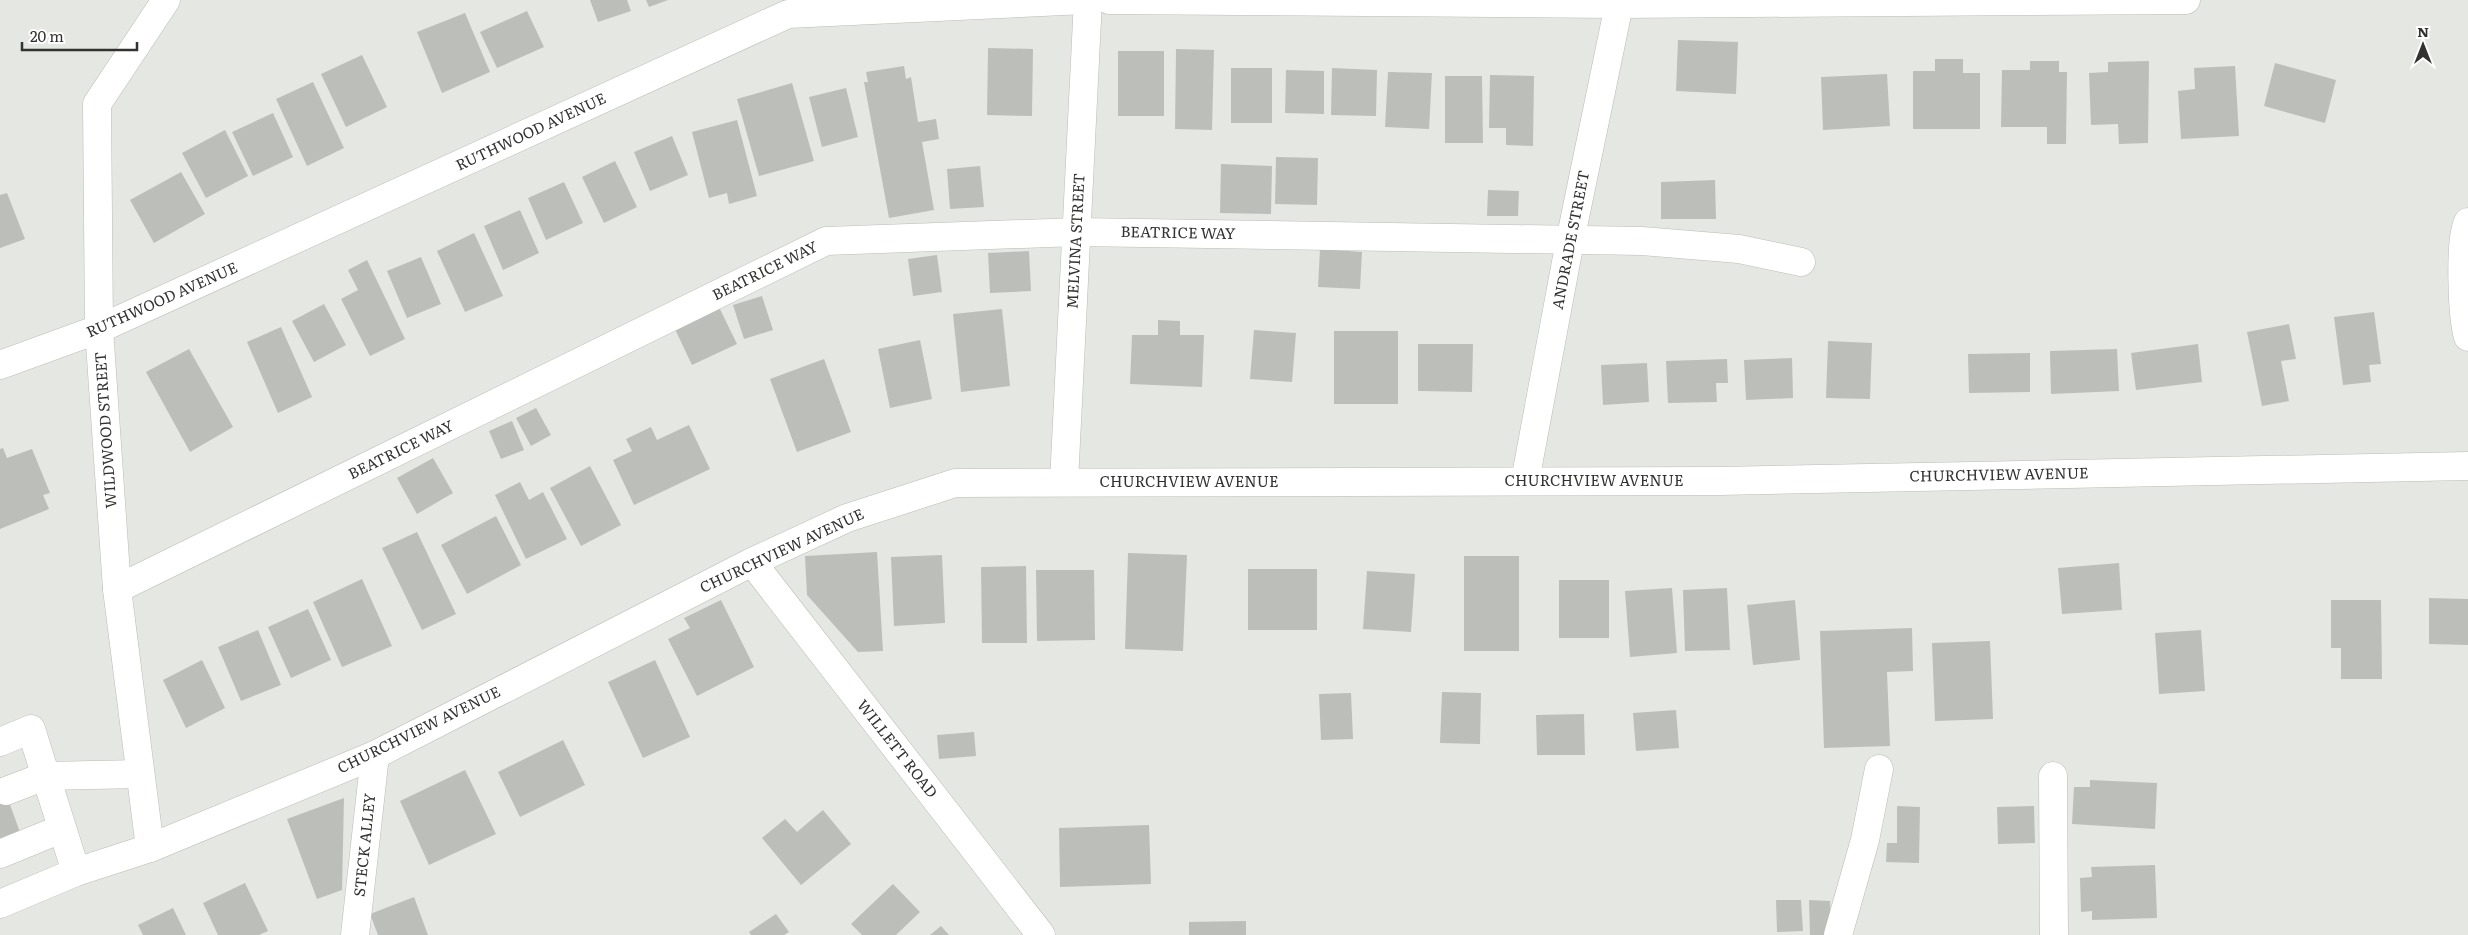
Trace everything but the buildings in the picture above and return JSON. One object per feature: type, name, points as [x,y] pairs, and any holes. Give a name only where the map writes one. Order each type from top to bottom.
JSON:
[{"type":"street","name":"WILDWOOD STREET","points":[[150,848],[117,589],[98,330],[97,104],[166,0]]},
{"type":"street","name":"RUTHWOOD AVENUE","points":[[0,365],[98,330],[788,14],[1086,0]]},
{"type":"street","name":"MELVINA STREET","points":[[1064,482],[1086,0]]},
{"type":"street","points":[[1109,0],[1619,2],[2186,0]]},
{"type":"street","name":"ANDRADE STREET","points":[[1525,481],[1570,240],[1619,2]]},
{"type":"street","points":[[2468,222],[2464,254],[2463,299],[2468,337]]},
{"type":"street","name":"BEATRICE WAY","points":[[117,589],[826,241],[1076,232],[1642,240],[1739,249],[1802,262]]},
{"type":"street","name":"CHURCHVIEW AVENUE","points":[[0,904],[76,872],[150,848],[375,755],[752,562],[847,518],[955,483],[1719,481],[2468,466]]},
{"type":"street","name":"WILLETT ROAD","points":[[752,562],[1041,935]]},
{"type":"street","points":[[0,742],[31,729],[76,872]]},
{"type":"street","name":"STECK ALLEY","points":[[355,935],[375,755]]},
{"type":"street","points":[[1838,935],[1865,840],[1879,769]]},
{"type":"street","points":[[6,791],[45,776],[140,774]]},
{"type":"street","points":[[2053,776],[2054,935]]},
{"type":"street","points":[[0,854],[61,829]]}]
